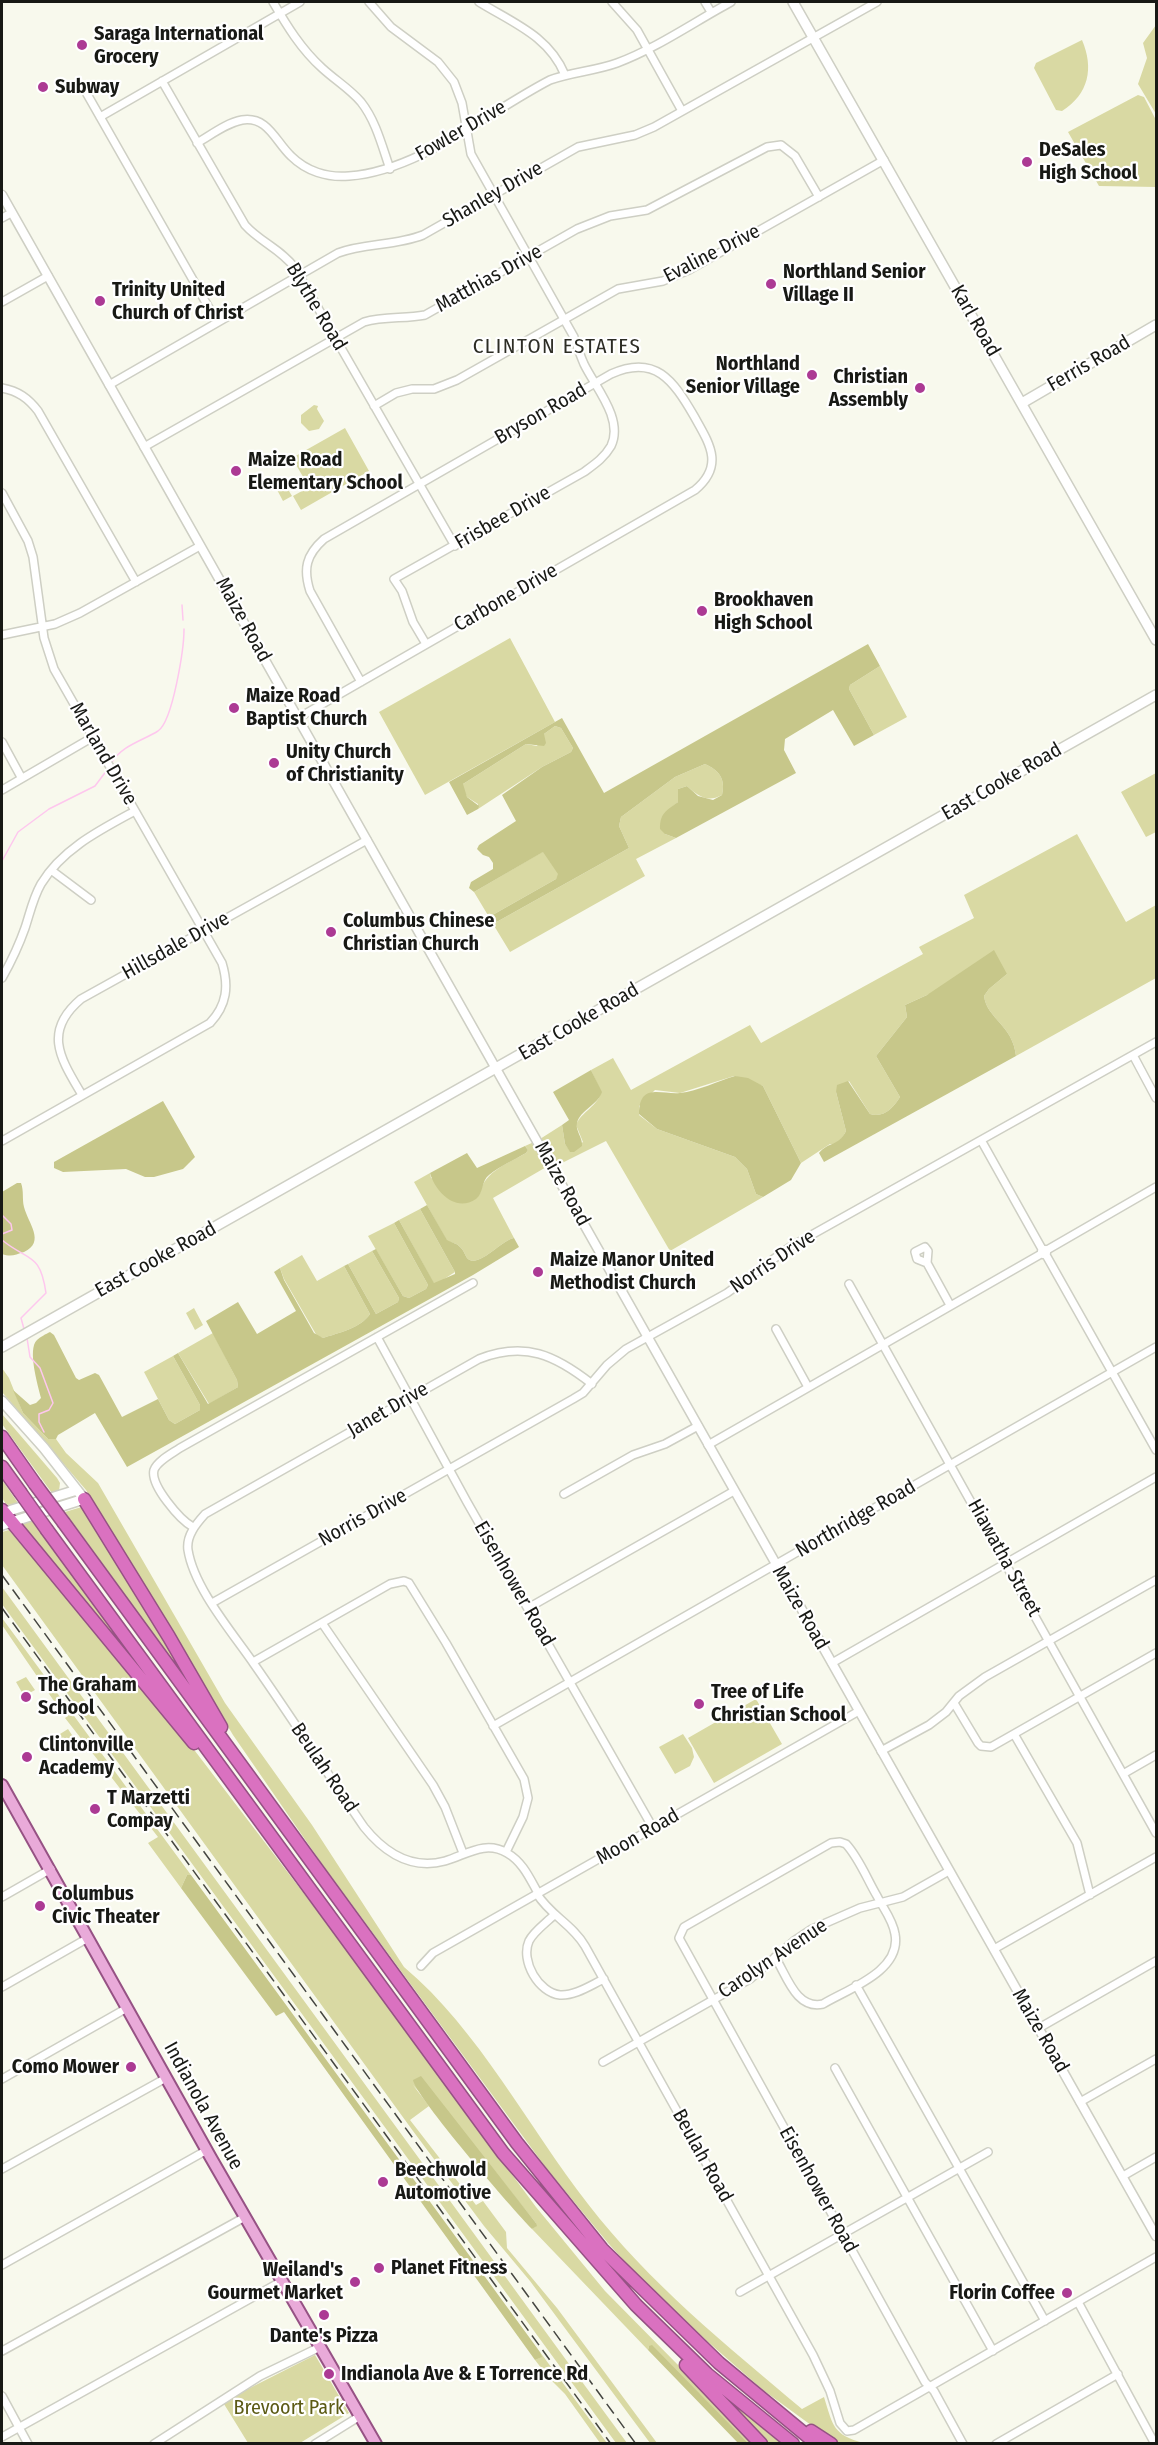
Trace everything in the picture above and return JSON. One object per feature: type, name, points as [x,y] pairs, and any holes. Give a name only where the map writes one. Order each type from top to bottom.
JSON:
[{"type":"highway","points":[[2,1437],[517,2143],[602,2249],[718,2363],[817,2444]]},
{"type":"highway","points":[[2,1467],[503,2153],[636,2305],[707,2374],[793,2444]]},
{"type":"highway","points":[[80,1495],[170,1637],[252,1780]]},
{"type":"highway","points":[[3,1516],[204,1756],[253,1810]]},
{"type":"highway","points":[[599,2264],[612,2285],[658,2338],[761,2444]]},
{"type":"highway","points":[[767,2403],[831,2444]]},
{"type":"main road","name":"Karl Road","points":[[793,2],[1156,640]]},
{"type":"main road","name":"Ferris Road","points":[[1022,403],[1156,325]]},
{"type":"main road","name":"East Cooke Road","points":[[2,1347],[1156,695]]},
{"type":"main road","points":[[2,1401],[80,1495],[3,1516]]},
{"type":"main road","name":"Indianola Avenue","points":[[2,1785],[244,2217],[376,2444]]},
{"type":"street","points":[[273,2],[299,44],[361,102],[373,122],[390,169]]},
{"type":"street","points":[[100,117],[300,2]]},
{"type":"street","name":"Frisbee Drive","points":[[369,2],[391,27],[432,57],[446,71],[459,94],[465,114],[465,129],[471,154],[564,319],[605,400],[614,426],[612,444],[603,458],[584,472],[394,579],[402,591],[413,622],[426,644]]},
{"type":"street","points":[[479,2],[542,41],[555,53],[565,75]]},
{"type":"street","points":[[612,2],[628,17],[682,111]]},
{"type":"street","points":[[705,2],[711,12]]},
{"type":"street","name":"Fowler Drive","points":[[197,143],[234,122],[250,120],[268,127],[290,155],[321,174],[346,177],[390,169],[408,162],[541,85],[565,75],[606,67],[647,49],[731,2]]},
{"type":"street","name":"Shanley Drive","points":[[109,385],[346,250],[403,242],[423,235],[578,147],[635,135],[682,111],[877,2]]},
{"type":"street","name":"Blythe Road","points":[[162,81],[245,225],[262,241],[288,258],[299,275],[455,546]]},
{"type":"street","points":[[83,87],[217,322]]},
{"type":"street","name":"Matthias Drive","points":[[144,447],[363,322],[375,318],[398,319],[425,315],[597,220],[639,212],[665,202],[747,155],[766,147],[781,145],[795,156],[819,197]]},
{"type":"street","name":"Evaline Drive","points":[[374,406],[404,390],[443,387],[618,289],[663,281],[689,270],[884,160]]},
{"type":"street","name":"Maize Road","points":[[2,195],[1156,2236]]},
{"type":"street","points":[[2,218],[11,213]]},
{"type":"street","points":[[2,302],[48,276]]},
{"type":"street","name":"Bryson Road","points":[[361,681],[310,591],[305,576],[307,560],[313,548],[324,539],[623,368],[636,366],[661,373],[672,381],[709,442],[712,460],[710,473]]},
{"type":"street","points":[[2,388],[13,390],[28,399],[38,411],[136,582]]},
{"type":"street","name":"Carbone Drive","points":[[298,718],[695,490],[710,473]]},
{"type":"street","name":"Marland Drive","points":[[2,493],[28,541],[33,557],[44,638],[54,669],[222,963],[226,978],[226,994],[222,1006],[216,1016],[201,1029],[82,1095]]},
{"type":"street","points":[[2,635],[43,626],[80,613],[200,546]]},
{"type":"street","points":[[2,790],[93,737]]},
{"type":"street","points":[[2,742],[21,777]]},
{"type":"street","points":[[2,978],[15,952],[41,885],[51,870],[73,848],[87,838],[135,812]]},
{"type":"street","name":"Hillsdale Drive","points":[[82,1095],[60,1055],[58,1032],[66,1013],[81,999],[367,840]]},
{"type":"street","points":[[51,870],[92,900]]},
{"type":"street","name":"Norris Drive","points":[[212,1603],[578,1396],[617,1356],[740,1284],[790,1247],[1156,1042]]},
{"type":"street","points":[[1132,1055],[1156,1098]]},
{"type":"street","points":[[2,1141],[82,1095]]},
{"type":"street","points":[[981,1140],[1156,1450]]},
{"type":"street","points":[[708,1444],[1156,1187]]},
{"type":"street","points":[[927,1263],[950,1305]]},
{"type":"street","points":[[193,1527],[175,1514],[155,1479],[154,1473],[157,1465],[180,1449],[473,1283]]},
{"type":"street","name":"Hiawatha Street","points":[[849,1284],[1156,1833]]},
{"type":"street","points":[[776,1329],[808,1388]]},
{"type":"street","name":"Eisenhower Road","points":[[377,1337],[449,1470],[653,1828]]},
{"type":"street","name":"Northridge Road","points":[[493,1726],[1156,1347]]},
{"type":"street","name":"Janet Drive","points":[[193,1527],[205,1515],[479,1359],[509,1351],[542,1354],[554,1359],[592,1384]]},
{"type":"street","points":[[564,1494],[633,1455],[664,1444],[698,1426]]},
{"type":"street","points":[[832,1663],[1156,1478]]},
{"type":"street","points":[[528,1608],[734,1491]]},
{"type":"street","name":"Beulah Road","points":[[193,1527],[188,1547],[192,1568],[212,1603],[364,1827],[379,1844],[392,1854],[414,1862],[436,1863],[485,1847],[506,1852],[524,1868],[538,1894],[555,1915],[580,1938],[813,2355],[830,2391],[840,2423],[847,2431],[854,2430],[930,2386]]},
{"type":"street","points":[[881,1751],[929,1725],[985,1677],[1156,1580]]},
{"type":"street","points":[[253,1662],[390,1584],[404,1581],[416,1592],[524,1779],[528,1798],[523,1817],[506,1852]]},
{"type":"street","points":[[322,1623],[433,1785],[445,1807],[463,1853]]},
{"type":"street","points":[[954,1702],[978,1743],[981,1746],[991,1747],[1156,1653]]},
{"type":"street","name":"Moon Road","points":[[421,1966],[433,1953],[859,1711]]},
{"type":"street","points":[[1014,1734],[1077,1844],[1090,1895]]},
{"type":"street","points":[[1124,1774],[1156,1755]]},
{"type":"street","name":"Eisenhower Road","points":[[881,1903],[850,1848],[840,1842],[831,1843],[691,1923],[680,1933],[681,1943],[923,2378],[930,2386],[963,2444]]},
{"type":"street","points":[[994,1950],[1156,1857]]},
{"type":"street","points":[[2,1897],[51,1869]]},
{"type":"street","name":"Carolyn Avenue","points":[[603,2062],[750,1979],[794,1941],[830,1920],[860,1908],[903,1897],[950,1871]]},
{"type":"street","points":[[775,1957],[798,1997],[814,2006],[823,2004],[879,1972],[888,1963],[894,1952],[896,1935],[881,1903]]},
{"type":"street","points":[[555,1915],[529,1941],[526,1954],[531,1971],[550,1992],[561,1995],[578,1991],[604,1979]]},
{"type":"street","points":[[2,1987],[88,1938]]},
{"type":"street","points":[[1039,2028],[1156,1961]]},
{"type":"street","points":[[856,1985],[1045,2321]]},
{"type":"street","points":[[2,2079],[127,2008]]},
{"type":"street","points":[[1080,2102],[1156,2059]]},
{"type":"street","points":[[835,2068],[993,2351]]},
{"type":"street","points":[[2,2169],[166,2078]]},
{"type":"street","points":[[2,2265],[207,2150]]},
{"type":"street","points":[[740,2292],[988,2152]]},
{"type":"street","points":[[1123,2176],[1156,2157]]},
{"type":"street","points":[[2,2351],[244,2217]]},
{"type":"street","points":[[930,2386],[1156,2257]]},
{"type":"street","points":[[2,2437],[282,2281]]},
{"type":"street","points":[[1078,2302],[1155,2444]]},
{"type":"street","points":[[154,2444],[260,2376],[320,2347]]},
{"type":"street","points":[[996,2444],[1118,2374]]},
{"type":"street","points":[[2,2396],[28,2444]]},
{"type":"street","points":[[315,2444],[360,2416]]},
{"type":"green space","points":[[1156,25],[1156,114],[1138,84],[1147,58],[1143,43]]},
{"type":"green space","points":[[1082,40],[1088,61],[1087,80],[1078,97],[1071,104],[1062,111],[1056,110],[1034,68],[1036,63]]},
{"type":"green space","points":[[1138,95],[1144,97],[1156,120],[1156,187],[1099,186],[1068,132]]},
{"type":"green space","points":[[314,405],[318,406],[317,409],[324,421],[319,429],[309,431],[301,423],[301,415]]},
{"type":"green space","points":[[345,428],[369,471],[301,510],[293,496],[309,487],[292,458]]},
{"type":"green space","points":[[283,481],[292,496],[283,501],[275,486]]},
{"type":"green space","points":[[510,638],[555,722],[425,795],[379,712]]},
{"type":"green space","points":[[868,644],[880,666],[850,685],[849,689],[874,735],[854,746],[833,710],[785,739],[784,750],[796,773],[676,838],[665,834],[660,829],[660,824],[667,810],[678,802],[678,789],[687,786],[698,796],[713,800],[722,795],[723,784],[718,772],[705,764],[675,777],[621,817],[619,826],[629,848],[493,924],[489,917],[556,879],[558,874],[543,852],[474,892],[469,888],[471,882],[493,869],[493,863],[489,857],[477,849],[479,845],[516,821],[502,795],[542,767],[571,752],[573,748],[561,728],[555,726],[544,734],[546,743],[544,746],[526,744],[463,784],[467,797],[479,806],[467,815],[449,782],[562,718],[604,793]]},
{"type":"green space","points":[[880,666],[907,717],[874,735],[849,689],[850,685]]},
{"type":"green space","points":[[555,726],[561,728],[573,748],[571,752],[542,767],[478,809],[478,804],[467,797],[462,787],[463,784],[526,744],[537,746],[544,734]]},
{"type":"green space","points":[[705,764],[720,776],[723,784],[722,795],[707,798],[687,786],[678,789],[678,802],[673,806],[665,834],[676,838],[636,859],[645,876],[510,952],[493,924],[629,848],[619,826],[621,817],[675,777]]},
{"type":"green space","points":[[1156,773],[1156,832],[1146,837],[1121,792]]},
{"type":"green space","points":[[1077,834],[1126,922],[1156,905],[1156,978],[1016,1056],[1010,1037],[990,1011],[984,996],[1007,974],[927,995],[905,1005],[907,1017],[876,1056],[900,1097],[888,1111],[880,1115],[870,1114],[849,1081],[836,1092],[846,1131],[838,1142],[830,1144],[801,1163],[763,1086],[734,1076],[680,1093],[655,1090],[639,1106],[639,1115],[657,1129],[735,1157],[747,1169],[756,1194],[763,1197],[670,1251],[606,1141],[556,1166],[540,1139],[562,1125],[565,1144],[570,1151],[583,1142],[576,1125],[597,1101],[601,1092],[591,1070],[613,1058],[631,1090],[750,1025],[761,1043],[923,954],[919,947],[974,918],[964,895]]},
{"type":"green space","points":[[544,851],[559,874],[556,879],[489,917],[474,892]]},
{"type":"green space","points":[[994,950],[1007,974],[984,996],[990,1011],[1010,1037],[1016,1056],[824,1162],[819,1153],[840,1140],[846,1131],[836,1092],[837,1085],[848,1081],[870,1114],[880,1115],[891,1108],[900,1097],[876,1056],[907,1017],[905,1005],[927,995]]},
{"type":"green space","points":[[591,1070],[602,1092],[600,1097],[579,1118],[577,1126],[582,1146],[570,1152],[565,1144],[562,1125],[569,1120],[553,1092]]},
{"type":"green space","points":[[735,1076],[748,1078],[763,1086],[801,1163],[791,1180],[763,1197],[756,1194],[747,1169],[735,1157],[657,1129],[639,1114],[640,1104],[647,1094],[687,1092]]},
{"type":"green space","points":[[163,1101],[195,1157],[183,1169],[154,1177],[145,1177],[126,1169],[63,1172],[54,1168],[54,1162]]},
{"type":"green space","points":[[534,1142],[548,1166],[493,1198],[514,1238],[478,1260],[468,1259],[459,1246],[447,1241],[414,1182],[430,1173],[431,1178],[480,1193],[492,1174],[526,1153],[528,1150],[525,1146]]},
{"type":"green space","points":[[525,1146],[528,1150],[526,1153],[489,1175],[479,1196],[468,1203],[454,1202],[447,1198],[436,1187],[430,1173],[467,1153],[477,1168]]},
{"type":"green space","points":[[21,1183],[24,1207],[34,1232],[34,1243],[24,1252],[13,1255],[2,1254],[2,1192]]},
{"type":"green space","points":[[427,1205],[447,1240],[459,1246],[468,1259],[478,1260],[514,1238],[519,1247],[473,1275],[127,1467],[95,1413],[58,1435],[56,1439],[48,1439],[23,1413],[13,1390],[30,1405],[41,1398],[34,1368],[33,1351],[37,1340],[50,1332],[54,1335],[76,1378],[79,1380],[95,1373],[99,1375],[122,1417],[158,1399],[169,1420],[175,1424],[200,1410],[200,1405],[173,1356],[178,1353],[208,1404],[238,1387],[237,1380],[206,1321],[238,1302],[257,1334],[296,1311],[274,1272],[280,1268],[284,1280],[314,1333],[323,1338],[361,1323],[370,1314],[344,1266],[348,1264],[376,1314],[398,1302],[399,1298],[372,1251],[376,1249],[403,1296],[409,1298],[426,1289],[428,1285],[394,1223],[399,1220],[434,1283],[455,1274],[420,1209]]},
{"type":"green space","points":[[420,1209],[455,1272],[434,1284],[399,1220]]},
{"type":"green space","points":[[394,1223],[428,1285],[426,1289],[409,1298],[403,1296],[368,1236]]},
{"type":"green space","points":[[372,1251],[399,1298],[398,1302],[376,1314],[348,1264]]},
{"type":"green space","points":[[302,1255],[317,1281],[344,1266],[370,1314],[366,1319],[342,1332],[323,1338],[317,1336],[280,1268]]},
{"type":"green space","points":[[194,1308],[203,1325],[195,1330],[186,1313]]},
{"type":"green space","points":[[213,1333],[237,1380],[238,1387],[209,1404],[178,1353]]},
{"type":"green space","points":[[173,1356],[200,1405],[200,1410],[175,1424],[169,1420],[144,1372]]},
{"type":"green space","points":[[2,1368],[9,1378],[23,1413],[48,1439],[56,1439],[66,1453],[98,1483],[225,1703],[312,1825],[404,1967],[431,1992],[479,2049],[566,2174],[611,2233],[689,2312],[802,2409],[824,2397],[832,2422],[840,2433],[864,2443],[839,2443],[830,2439],[763,2390],[637,2275],[547,2169],[322,1864],[233,1735],[86,1490],[2,1392]]},
{"type":"green space","points":[[2,1414],[57,1478],[60,1483],[59,1491],[52,1493],[2,1424]]},
{"type":"green space","points":[[2,1480],[18,1503],[8,1505],[2,1498]]},
{"type":"green space","points":[[85,1506],[197,1694],[65,1512]]},
{"type":"green space","points":[[32,1521],[139,1667],[17,1526]]},
{"type":"green space","points":[[9,1530],[166,1713],[318,1912],[536,2207],[605,2291],[755,2443],[748,2443],[649,2346],[648,2350],[532,2229],[536,2223],[499,2177],[413,2085],[429,2106],[410,2120],[476,2205],[483,2201],[506,2232],[507,2248],[557,2308],[657,2443],[650,2443],[530,2281],[484,2226],[413,2131],[2,1565],[2,1532]]},
{"type":"green space","points":[[2,1587],[627,2443],[616,2443],[2,1604]]},
{"type":"green space","points":[[2,1618],[191,1875],[187,1875],[181,1888],[148,1843],[158,1837],[65,1718],[68,1716],[59,1703],[56,1704],[2,1625]]},
{"type":"green space","points":[[26,1677],[35,1690],[24,1696],[16,1682]]},
{"type":"green space","points":[[756,1699],[782,1744],[714,1783],[688,1738]]},
{"type":"green space","points":[[68,1729],[74,1738],[57,1748],[52,1739]]},
{"type":"green space","points":[[683,1734],[692,1748],[694,1757],[690,1766],[675,1774],[659,1747]]},
{"type":"green space","points":[[187,1875],[191,1875],[542,2357],[535,2360],[284,2012],[276,2016],[181,1888]]},
{"type":"green space","points":[[421,2076],[537,2226],[532,2229],[522,2218],[430,2108],[413,2080]]},
{"type":"green space","points":[[652,2345],[748,2443],[738,2443],[648,2350]]},
{"type":"green space","points":[[540,2352],[607,2443],[600,2443],[565,2394],[535,2360],[541,2357]]},
{"type":"green space","name":"Brevoort Park","points":[[315,2355],[349,2413],[300,2443],[248,2443],[224,2404],[242,2392]]},
{"type":"green space","points":[[722,2396],[783,2443],[765,2443]]},
{"type":"waterway","points":[[182,605],[183,620]]},
{"type":"waterway","points":[[112,762],[122,751],[158,731],[163,725],[177,683],[184,629]]},
{"type":"waterway","points":[[2,861],[18,832],[49,809],[95,786],[107,770]]},
{"type":"waterway","points":[[2,1215],[11,1224],[12,1230],[2,1234]]},
{"type":"waterway","points":[[2,1240],[32,1259],[37,1264],[43,1280],[46,1293],[21,1318],[24,1329]]},
{"type":"waterway","points":[[27,1338],[30,1357],[40,1368],[53,1403],[49,1410],[39,1414],[39,1422],[44,1432]]},
{"type":"railway","points":[[2,1575],[636,2444]]},
{"type":"railway","points":[[2,1608],[611,2444]]},
{"type":"place","name":"Saraga International Grocery","points":[[82,45]]},
{"type":"place","name":"Subway","points":[[43,87]]},
{"type":"place","name":"DeSales High School","points":[[1027,162]]},
{"type":"place","name":"Northland Senior Village II","points":[[771,284]]},
{"type":"place","name":"Trinity United Church of Christ","points":[[100,301]]},
{"type":"place","name":"Northland Senior Village","points":[[812,375]]},
{"type":"place","name":"Christian Assembly","points":[[920,388]]},
{"type":"place","name":"Maize Road Elementary School","points":[[236,471]]},
{"type":"place","name":"Brookhaven High School","points":[[702,611]]},
{"type":"place","name":"Maize Road Baptist Church","points":[[234,708]]},
{"type":"place","name":"Unity Church of Christianity","points":[[274,763]]},
{"type":"place","name":"Columbus Chinese Christian Church","points":[[331,932]]},
{"type":"place","name":"Maize Manor United Methodist Church","points":[[538,1272]]},
{"type":"place","name":"The Graham School","points":[[26,1697]]},
{"type":"place","name":"Tree of Life Christian School","points":[[699,1704]]},
{"type":"place","name":"Clintonville Academy","points":[[27,1757]]},
{"type":"place","name":"T Marzetti Compay","points":[[95,1809]]},
{"type":"place","name":"Columbus Civic Theater","points":[[40,1906]]},
{"type":"place","name":"Como Mower","points":[[131,2067]]},
{"type":"place","name":"Beechwold Automotive","points":[[383,2182]]},
{"type":"place","name":"Planet Fitness","points":[[379,2268]]},
{"type":"place","name":"Weiland's Gourmet Market","points":[[355,2282]]},
{"type":"place","name":"Florin Coffee","points":[[1067,2293]]},
{"type":"place","name":"Dante's Pizza","points":[[324,2315]]},
{"type":"place","name":"Indianola Ave & E Torrence Rd","points":[[329,2374]]},
{"type":"district","name":"CLINTON ESTATES","points":[[557,347]]}]
